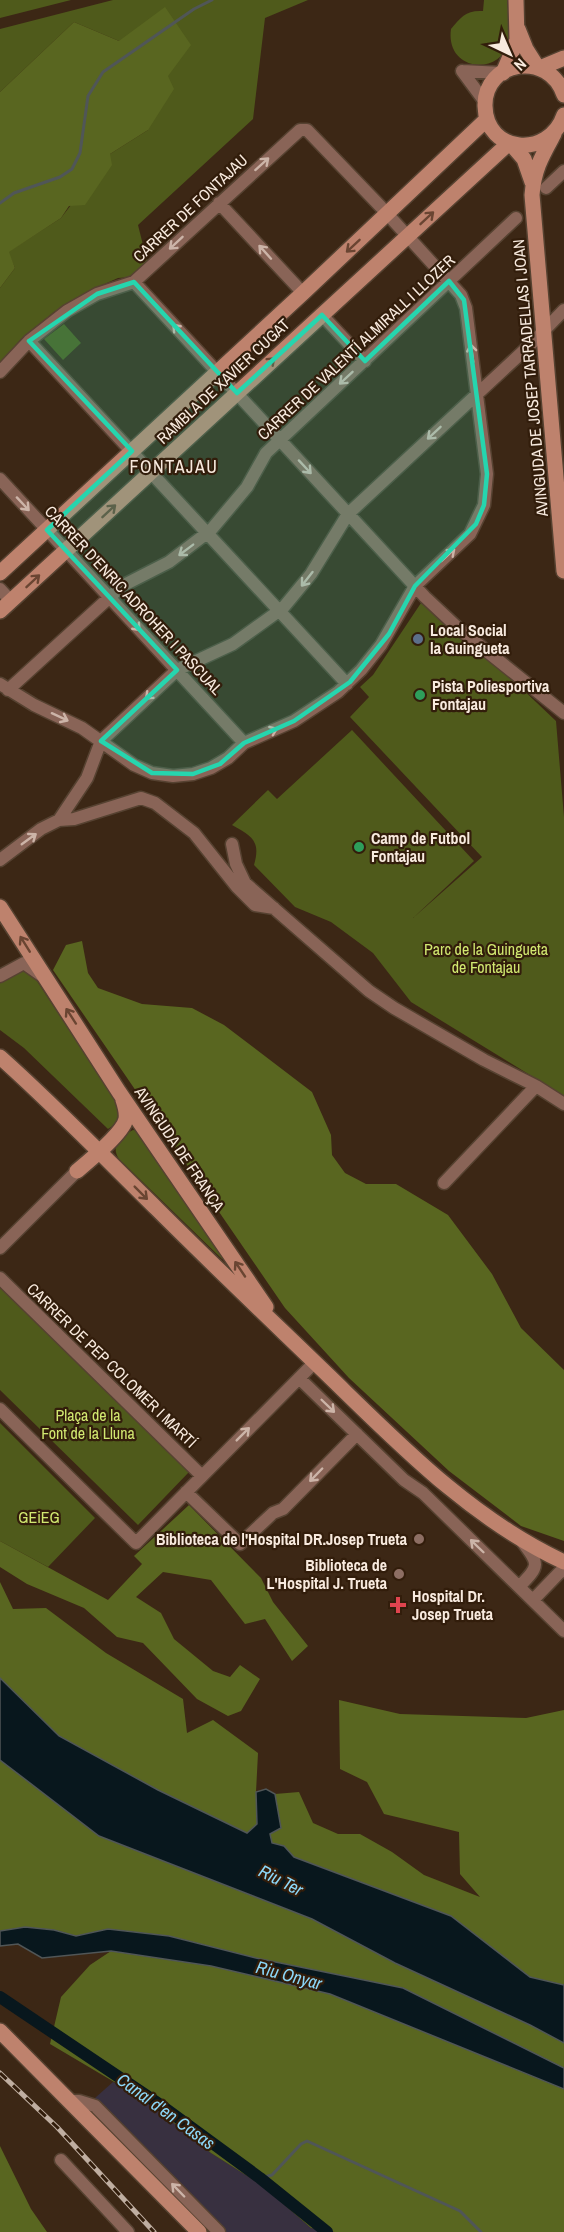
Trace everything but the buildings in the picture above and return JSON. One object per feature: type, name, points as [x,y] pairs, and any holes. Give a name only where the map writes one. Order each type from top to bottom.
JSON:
[{"type":"main road","points":[[487,119],[485,102],[490,87],[502,73],[512,54],[518,29],[516,0]]},
{"type":"main road","points":[[518,29],[526,49],[539,68],[556,80],[564,95]]},
{"type":"main road","points":[[502,73],[520,66],[539,68],[564,58]]},
{"type":"main road","name":"AVINGUDA DE JOSEP TARRADELLAS I JOAN","points":[[564,116],[536,167],[539,185],[544,330],[564,571]]},
{"type":"main road","name":"AVINGUDA DE JOSEP TARRADELLAS I JOAN","points":[[487,119],[496,134],[509,143],[524,159],[539,185]]},
{"type":"main road","name":"RAMBLA DE XAVIER CUGAT","points":[[0,573],[303,293],[487,119]]},
{"type":"main road","points":[[509,143],[519,146],[532,145],[554,134]]},
{"type":"main road","name":"RAMBLA DE XAVIER CUGAT","points":[[6,606],[509,143]]},
{"type":"main road","name":"AVINGUDA DE FRANÇA","points":[[0,907],[119,1092],[285,1334]]},
{"type":"main road","name":"AVINGUDA DE FRANÇA","points":[[0,1058],[72,1123],[408,1454],[484,1516],[520,1539],[564,1562]]},
{"type":"main road","points":[[77,1171],[119,1131],[127,1117],[119,1092]]},
{"type":"main road","points":[[72,1123],[102,1135],[119,1131]]},
{"type":"main road","points":[[72,1123],[82,1142],[83,1150],[77,1171]]},
{"type":"main road","points":[[0,2031],[200,2232]]},
{"type":"street","points":[[485,102],[462,71],[502,73]]},
{"type":"street","name":"CARRER DE FONTAJAU","points":[[0,372],[29,341],[81,302],[110,289],[134,282],[223,207],[300,130],[307,130],[387,213]]},
{"type":"street","points":[[539,185],[564,171]]},
{"type":"street","points":[[223,207],[303,293]]},
{"type":"street","points":[[4,687],[34,705],[66,719],[134,765],[152,773],[173,776],[193,774],[211,768],[228,758],[244,742],[294,722],[347,684],[373,657],[420,582],[463,542],[476,524],[484,505],[487,474],[466,308],[461,295],[387,213]]},
{"type":"street","name":"CARRER DE VALENTÍ ALMIRALL I LLOZER","points":[[4,687],[127,583],[169,562],[207,533],[247,488],[266,453],[516,218]]},
{"type":"street","points":[[134,282],[348,514],[420,582],[425,597],[458,628],[564,713]]},
{"type":"street","points":[[0,860],[41,829],[59,819],[87,778],[101,741],[177,670],[233,644],[279,611],[311,574],[348,514],[564,310]]},
{"type":"street","points":[[322,315],[365,361]]},
{"type":"street","points":[[29,341],[347,684]]},
{"type":"street","name":"CARRER D'ENRIC ADROHER I PASCUAL","points":[[0,479],[244,742]]},
{"type":"street","name":"RAMBLA DE XAVIER CUGAT","points":[[0,589],[6,606]]},
{"type":"street","points":[[59,819],[74,819],[141,798],[155,803],[194,833],[237,887],[255,905],[274,908]]},
{"type":"street","points":[[232,844],[236,864],[245,883],[369,991],[394,1008],[484,1060],[536,1086],[564,1104]]},
{"type":"street","points":[[0,976],[24,963],[49,981]]},
{"type":"street","points":[[444,1183],[536,1086]]},
{"type":"street","points":[[0,1247],[77,1171]]},
{"type":"street","name":"CARRER DE PEP COLOMER I MARTÍ","points":[[0,1278],[202,1476]]},
{"type":"street","points":[[0,1409],[136,1544],[314,1363]]},
{"type":"street","points":[[299,1378],[404,1480],[423,1493],[564,1631]]},
{"type":"street","points":[[186,1492],[240,1544],[273,1513],[282,1509],[357,1434]]},
{"type":"street","points":[[519,1587],[535,1570],[537,1564],[536,1559],[520,1539]]},
{"type":"street","points":[[533,1600],[560,1572],[564,1571]]},
{"type":"street","points":[[71,2101],[95,2106],[219,2232]]},
{"type":"street","points":[[61,2160],[128,2232]]},
{"type":"highlighted area","points":[[449,281],[464,300],[487,474],[484,505],[476,524],[415,586],[389,634],[350,682],[294,721],[244,743],[220,764],[193,774],[152,773],[101,741],[177,670],[47,530],[132,451],[29,341],[97,294],[134,282],[237,393],[322,315],[365,361]]},
{"type":"shaded area","points":[[113,2082],[148,2102],[211,2153],[263,2186],[311,2228],[335,2232],[226,2232],[95,2098]]},
{"type":"green space","points":[[0,0],[71,0],[0,18]]},
{"type":"green space","points":[[113,0],[308,0],[265,18],[253,119],[138,225],[147,261],[131,277],[118,278],[98,287],[54,312],[20,340],[0,363],[0,288],[15,268],[8,252],[61,218],[110,154],[148,130],[119,41],[74,22],[0,92],[0,29]]},
{"type":"green space","points":[[484,0],[507,0],[510,37],[503,53],[495,61],[474,64],[464,61],[456,54],[451,43],[451,29],[464,15],[483,11]]},
{"type":"green space","points":[[165,7],[191,45],[168,76],[174,89],[148,130],[110,154],[112,165],[85,205],[69,206],[61,218],[9,252],[15,268],[0,288],[0,92],[74,22],[119,41]]},
{"type":"green space","points":[[64,324],[81,343],[63,360],[44,339]]},
{"type":"green space","name":"Parc de la Guingueta de Fontajau","points":[[425,597],[556,721],[564,817],[564,1096],[411,1002],[373,953],[331,922],[295,907],[254,865],[256,850],[250,836],[232,825],[268,790],[277,799],[352,730],[474,861],[413,918],[482,857],[350,717],[369,697],[360,687],[373,675]]},
{"type":"green space","points":[[82,941],[88,973],[98,988],[142,1004],[192,1008],[224,1025],[312,1092],[331,1135],[332,1155],[345,1173],[366,1184],[396,1184],[448,1215],[492,1274],[521,1328],[564,1370],[564,1541],[521,1526],[449,1471],[349,1378],[285,1308],[53,970],[66,945]]},
{"type":"green space","points":[[23,969],[31,972],[120,1107],[118,1120],[108,1129],[24,1048],[0,1030],[0,981]]},
{"type":"green space","points":[[133,1130],[139,1131],[224,1256],[222,1259],[119,1159],[116,1146],[124,1135]]},
{"type":"green space","name":"Plaça de la Font de la Lluna","points":[[0,1283],[189,1472],[138,1525],[0,1390]]},
{"type":"green space","name":"GEiEG","points":[[0,1423],[95,1518],[48,1567],[0,1541]]},
{"type":"green space","points":[[189,1505],[261,1578],[273,1602],[308,1646],[292,1661],[265,1619],[245,1624],[211,1580],[163,1572],[136,1597],[161,1613],[174,1639],[213,1671],[230,1677],[240,1665],[260,1679],[241,1711],[228,1716],[197,1699],[143,1643],[117,1637],[84,1608],[27,1584],[0,1567],[0,1541],[108,1600],[142,1564],[134,1556]]},
{"type":"green space","points":[[0,1582],[13,1609],[46,1608],[106,1653],[183,1699],[187,1733],[213,1720],[258,1753],[257,1824],[247,1834],[158,1790],[59,1736],[0,1678]]},
{"type":"green space","points":[[339,1700],[400,1714],[526,1718],[564,1710],[564,1985],[530,1977],[451,1916],[294,1857],[284,1846],[272,1843],[270,1834],[281,1828],[275,1794],[299,1792],[313,1823],[338,1834],[360,1834],[392,1852],[424,1875],[480,1897],[460,1874],[459,1832],[384,1814],[367,1782],[340,1769]]},
{"type":"green space","points":[[0,1760],[99,1836],[312,1919],[395,1963],[564,2043],[564,2068],[403,1988],[256,1958],[169,1936],[108,1929],[76,1936],[54,1930],[25,1927],[0,1931]]},
{"type":"green space","points":[[111,1951],[211,1966],[330,1994],[564,2089],[564,2232],[335,2232],[311,2228],[263,2186],[211,2153],[148,2102],[50,2044],[61,1997],[90,1965]]},
{"type":"green space","points":[[0,2146],[31,2209],[47,2232],[0,2232]]},
{"type":"water","name":"Riu Ter","points":[[0,1678],[59,1736],[158,1790],[247,1833],[257,1824],[256,1792],[266,1789],[275,1794],[281,1828],[270,1834],[272,1843],[284,1846],[294,1857],[451,1916],[530,1977],[564,1985],[564,2043],[395,1963],[312,1919],[99,1836],[0,1760]]},
{"type":"water","name":"Riu Onyar","points":[[25,1927],[54,1930],[76,1936],[108,1929],[169,1936],[256,1958],[403,1988],[564,2068],[564,2089],[330,1994],[211,1966],[111,1951],[42,1958],[18,1944],[0,1946],[0,1931]]},
{"type":"waterway","points":[[0,203],[14,193],[60,177],[72,169],[80,153],[88,96],[103,72],[194,9],[212,0]]},
{"type":"waterway","name":"Canal d'en Casas","points":[[0,1997],[162,2106],[260,2178],[327,2232]]},
{"type":"waterway","points":[[260,2178],[272,2175],[301,2144],[307,2141],[460,2211],[481,2232]]},
{"type":"railway","points":[[0,2073],[57,2127],[154,2232]]},
{"type":"place","name":"Local Social la Guingueta","points":[[418,639]]},
{"type":"place","name":"Pista Poliesportiva Fontajau","points":[[420,695]]},
{"type":"place","name":"Camp de Futbol Fontajau","points":[[359,847]]},
{"type":"place","name":"Biblioteca de l'Hospital DR.Josep Trueta","points":[[419,1539]]},
{"type":"place","name":"Biblioteca de L'Hospital J. Trueta","points":[[399,1574]]},
{"type":"place","name":"Hospital Dr. Josep Trueta","points":[[398,1605]]},
{"type":"district","name":"FONTAJAU","points":[[174,466]]}]
